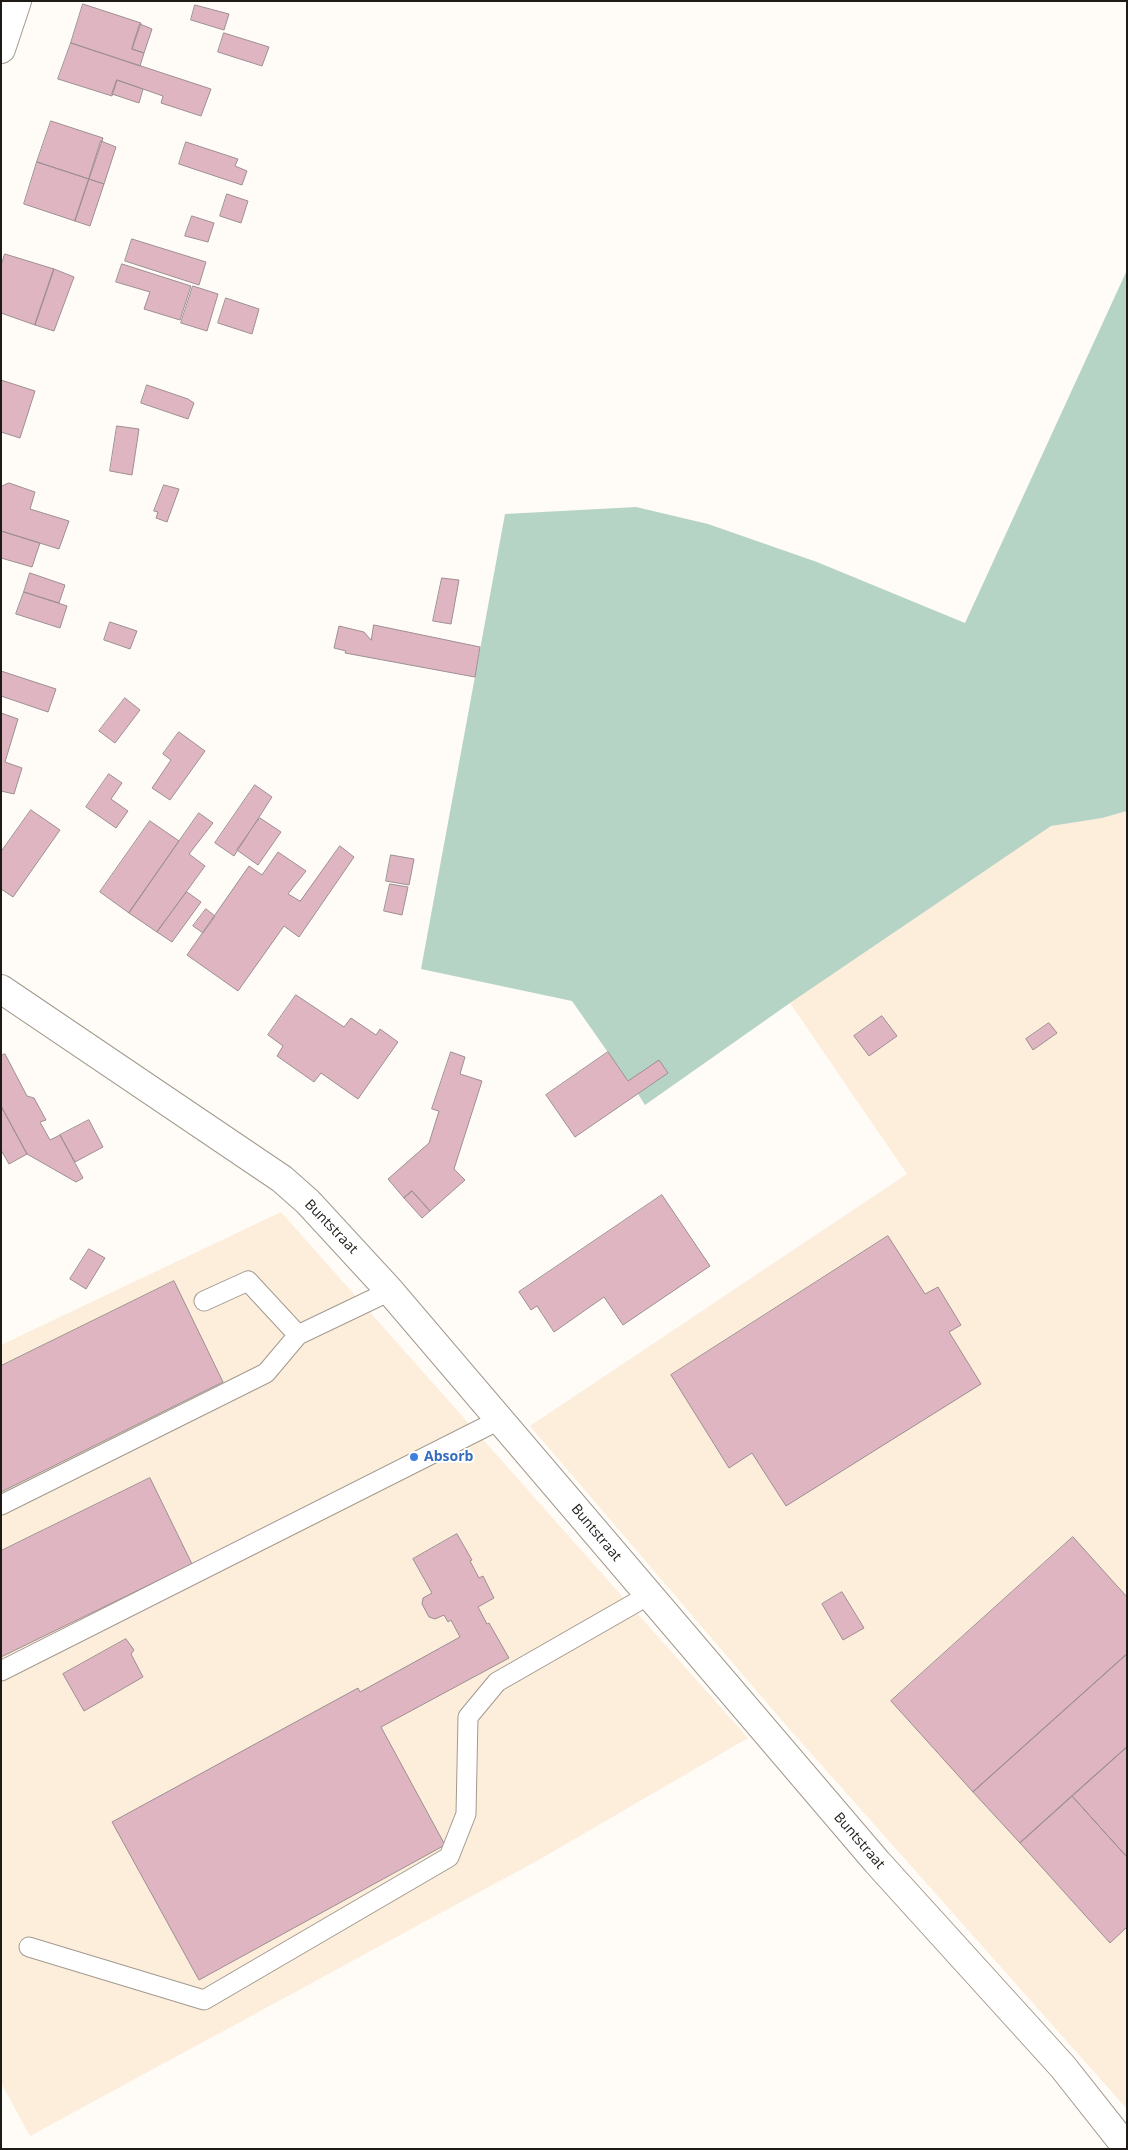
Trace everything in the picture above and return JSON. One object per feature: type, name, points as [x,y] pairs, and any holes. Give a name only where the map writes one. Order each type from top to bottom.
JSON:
[{"type":"street","points":[[1,50],[17,1]]},
{"type":"street","name":"Buntstraat","points":[[2,991],[282,1180],[308,1202],[390,1292],[877,1862],[1063,2067],[1127,2148]]},
{"type":"lane","points":[[204,1301],[248,1281],[298,1335]]},
{"type":"lane","points":[[1,1505],[266,1373],[298,1335],[390,1292]]},
{"type":"lane","points":[[1,1671],[499,1420]]},
{"type":"lane","points":[[29,1947],[204,2000],[449,1857],[466,1814],[468,1717],[497,1682],[649,1595]]},
{"type":"shaded area","points":[[1127,811],[1127,2109],[785,1724],[530,1426],[907,1174],[790,1003],[1051,825],[1102,818]]},
{"type":"shaded area","points":[[281,1212],[748,1738],[542,1858],[30,2136],[1,2083],[1,1345]]},
{"type":"green space","points":[[1127,270],[1127,811],[1102,818],[1051,826],[790,1003],[645,1105],[638,1094],[667,1073],[628,1081],[572,1001],[421,969],[505,514],[636,507],[708,524],[817,562],[965,623]]},
{"type":"building","points":[[83,4],[141,23],[132,49],[144,53],[140,66],[71,43]]},
{"type":"building","points":[[195,5],[229,14],[224,30],[191,20]]},
{"type":"building","points":[[140,24],[152,29],[144,53],[132,49]]},
{"type":"building","points":[[224,33],[269,47],[262,66],[218,52]]},
{"type":"building","points":[[71,43],[211,89],[201,116],[161,103],[163,96],[117,80],[112,96],[58,79]]},
{"type":"building","points":[[117,80],[143,89],[139,103],[112,94]]},
{"type":"building","points":[[51,121],[103,138],[89,179],[37,162]]},
{"type":"building","points":[[101,141],[116,147],[104,184],[89,179]]},
{"type":"building","points":[[186,142],[238,159],[235,166],[247,171],[242,185],[179,164]]},
{"type":"building","points":[[37,162],[89,179],[75,221],[24,204]]},
{"type":"building","points":[[89,179],[104,184],[90,226],[75,221]]},
{"type":"building","points":[[227,194],[248,201],[241,223],[220,216]]},
{"type":"building","points":[[192,216],[214,223],[208,242],[185,236]]},
{"type":"building","points":[[132,239],[206,262],[199,285],[125,261]]},
{"type":"building","points":[[5,254],[54,269],[35,325],[1,313],[1,266]]},
{"type":"building","points":[[122,264],[191,286],[180,320],[144,309],[150,292],[116,282]]},
{"type":"building","points":[[54,269],[74,277],[54,331],[35,325]]},
{"type":"building","points":[[193,286],[218,294],[207,331],[181,323]]},
{"type":"building","points":[[226,298],[259,309],[252,334],[218,323]]},
{"type":"building","points":[[1,380],[35,391],[20,438],[1,432]]},
{"type":"building","points":[[147,385],[188,399],[194,403],[188,419],[141,403]]},
{"type":"building","points":[[117,426],[139,429],[132,475],[110,471]]},
{"type":"building","points":[[9,483],[35,492],[30,509],[69,521],[59,549],[1,531],[1,487]]},
{"type":"building","points":[[164,485],[179,489],[167,522],[156,518],[158,512],[154,511]]},
{"type":"building","points":[[1,531],[40,543],[32,567],[1,558]]},
{"type":"building","points":[[30,573],[65,585],[59,603],[24,592]]},
{"type":"building","points":[[442,578],[459,580],[451,624],[433,621]]},
{"type":"building","points":[[24,592],[67,606],[60,628],[16,614]]},
{"type":"building","points":[[110,622],[137,631],[130,649],[104,640]]},
{"type":"building","points":[[374,625],[480,647],[475,677],[345,653],[346,651],[334,648],[339,626],[364,632],[371,640]]},
{"type":"building","points":[[1,671],[56,689],[48,712],[1,696]]},
{"type":"building","points":[[125,698],[140,710],[115,743],[99,731]]},
{"type":"building","points":[[1,713],[18,719],[5,762],[22,768],[14,794],[1,791]]},
{"type":"building","points":[[179,732],[205,751],[170,800],[152,788],[171,760],[163,754]]},
{"type":"building","points":[[109,774],[122,783],[111,799],[128,811],[116,828],[86,807]]},
{"type":"building","points":[[255,785],[272,797],[234,856],[215,843]]},
{"type":"building","points":[[31,810],[60,830],[13,897],[1,889],[1,852]]},
{"type":"building","points":[[199,813],[213,823],[189,854],[205,866],[157,932],[129,913]]},
{"type":"building","points":[[260,818],[281,832],[258,865],[237,850]]},
{"type":"building","points":[[150,821],[179,841],[129,913],[100,892]]},
{"type":"building","points":[[340,846],[354,857],[299,937],[284,926],[238,991],[187,955],[249,866],[262,875],[278,852],[306,871],[288,894],[300,901]]},
{"type":"building","points":[[391,855],[414,859],[409,885],[386,881]]},
{"type":"building","points":[[390,884],[408,887],[402,915],[384,911]]},
{"type":"building","points":[[187,892],[201,902],[172,942],[157,932]]},
{"type":"building","points":[[206,909],[215,916],[203,933],[193,926]]},
{"type":"building","points":[[296,995],[344,1027],[351,1018],[376,1035],[380,1029],[398,1042],[358,1099],[321,1073],[314,1082],[277,1056],[283,1046],[268,1035]]},
{"type":"building","points":[[882,1016],[897,1036],[869,1056],[854,1036]]},
{"type":"building","points":[[1049,1023],[1057,1033],[1033,1050],[1026,1039]]},
{"type":"building","points":[[451,1052],[465,1057],[460,1074],[482,1081],[454,1169],[465,1180],[430,1211],[412,1191],[404,1198],[388,1179],[429,1143],[439,1111],[432,1109]]},
{"type":"building","points":[[608,1052],[628,1081],[659,1060],[668,1073],[575,1137],[546,1095]]},
{"type":"building","points":[[5,1054],[27,1096],[34,1098],[46,1120],[40,1122],[50,1140],[60,1135],[83,1178],[76,1182],[27,1154],[1,1106],[1,1056]]},
{"type":"building","points":[[1,1106],[27,1154],[9,1164],[1,1150]]},
{"type":"building","points":[[89,1120],[103,1147],[75,1162],[60,1135]]},
{"type":"building","points":[[412,1191],[430,1211],[422,1218],[404,1198]]},
{"type":"building","points":[[662,1195],[710,1266],[623,1325],[604,1297],[554,1332],[537,1306],[531,1310],[519,1292]]},
{"type":"building","points":[[888,1236],[925,1294],[938,1287],[961,1325],[949,1332],[981,1384],[786,1506],[752,1453],[729,1468],[671,1375]]},
{"type":"building","points":[[89,1249],[105,1258],[86,1289],[70,1279]]},
{"type":"building","points":[[174,1281],[223,1382],[1,1492],[1,1366]]},
{"type":"building","points":[[150,1478],[192,1564],[1,1657],[1,1551]]},
{"type":"building","points":[[457,1534],[472,1560],[470,1561],[479,1578],[483,1576],[494,1598],[478,1607],[509,1658],[381,1727],[445,1845],[199,1980],[112,1822],[358,1688],[360,1692],[460,1637],[451,1620],[448,1622],[444,1615],[435,1619],[429,1617],[422,1604],[423,1598],[432,1593],[413,1559]]},
{"type":"building","points":[[1073,1537],[1127,1597],[1127,1654],[973,1792],[891,1701]]},
{"type":"building","points":[[842,1592],[864,1628],[843,1640],[822,1604]]},
{"type":"building","points":[[126,1639],[134,1650],[131,1654],[143,1677],[84,1711],[63,1674]]},
{"type":"building","points":[[1127,1654],[1127,1747],[1020,1843],[973,1792]]},
{"type":"building","points":[[1127,1747],[1127,1857],[1072,1796]]},
{"type":"building","points":[[1072,1796],[1127,1857],[1127,1927],[1110,1943],[1020,1843]]},
{"type":"place","name":"Absorb","points":[[414,1457]]}]
